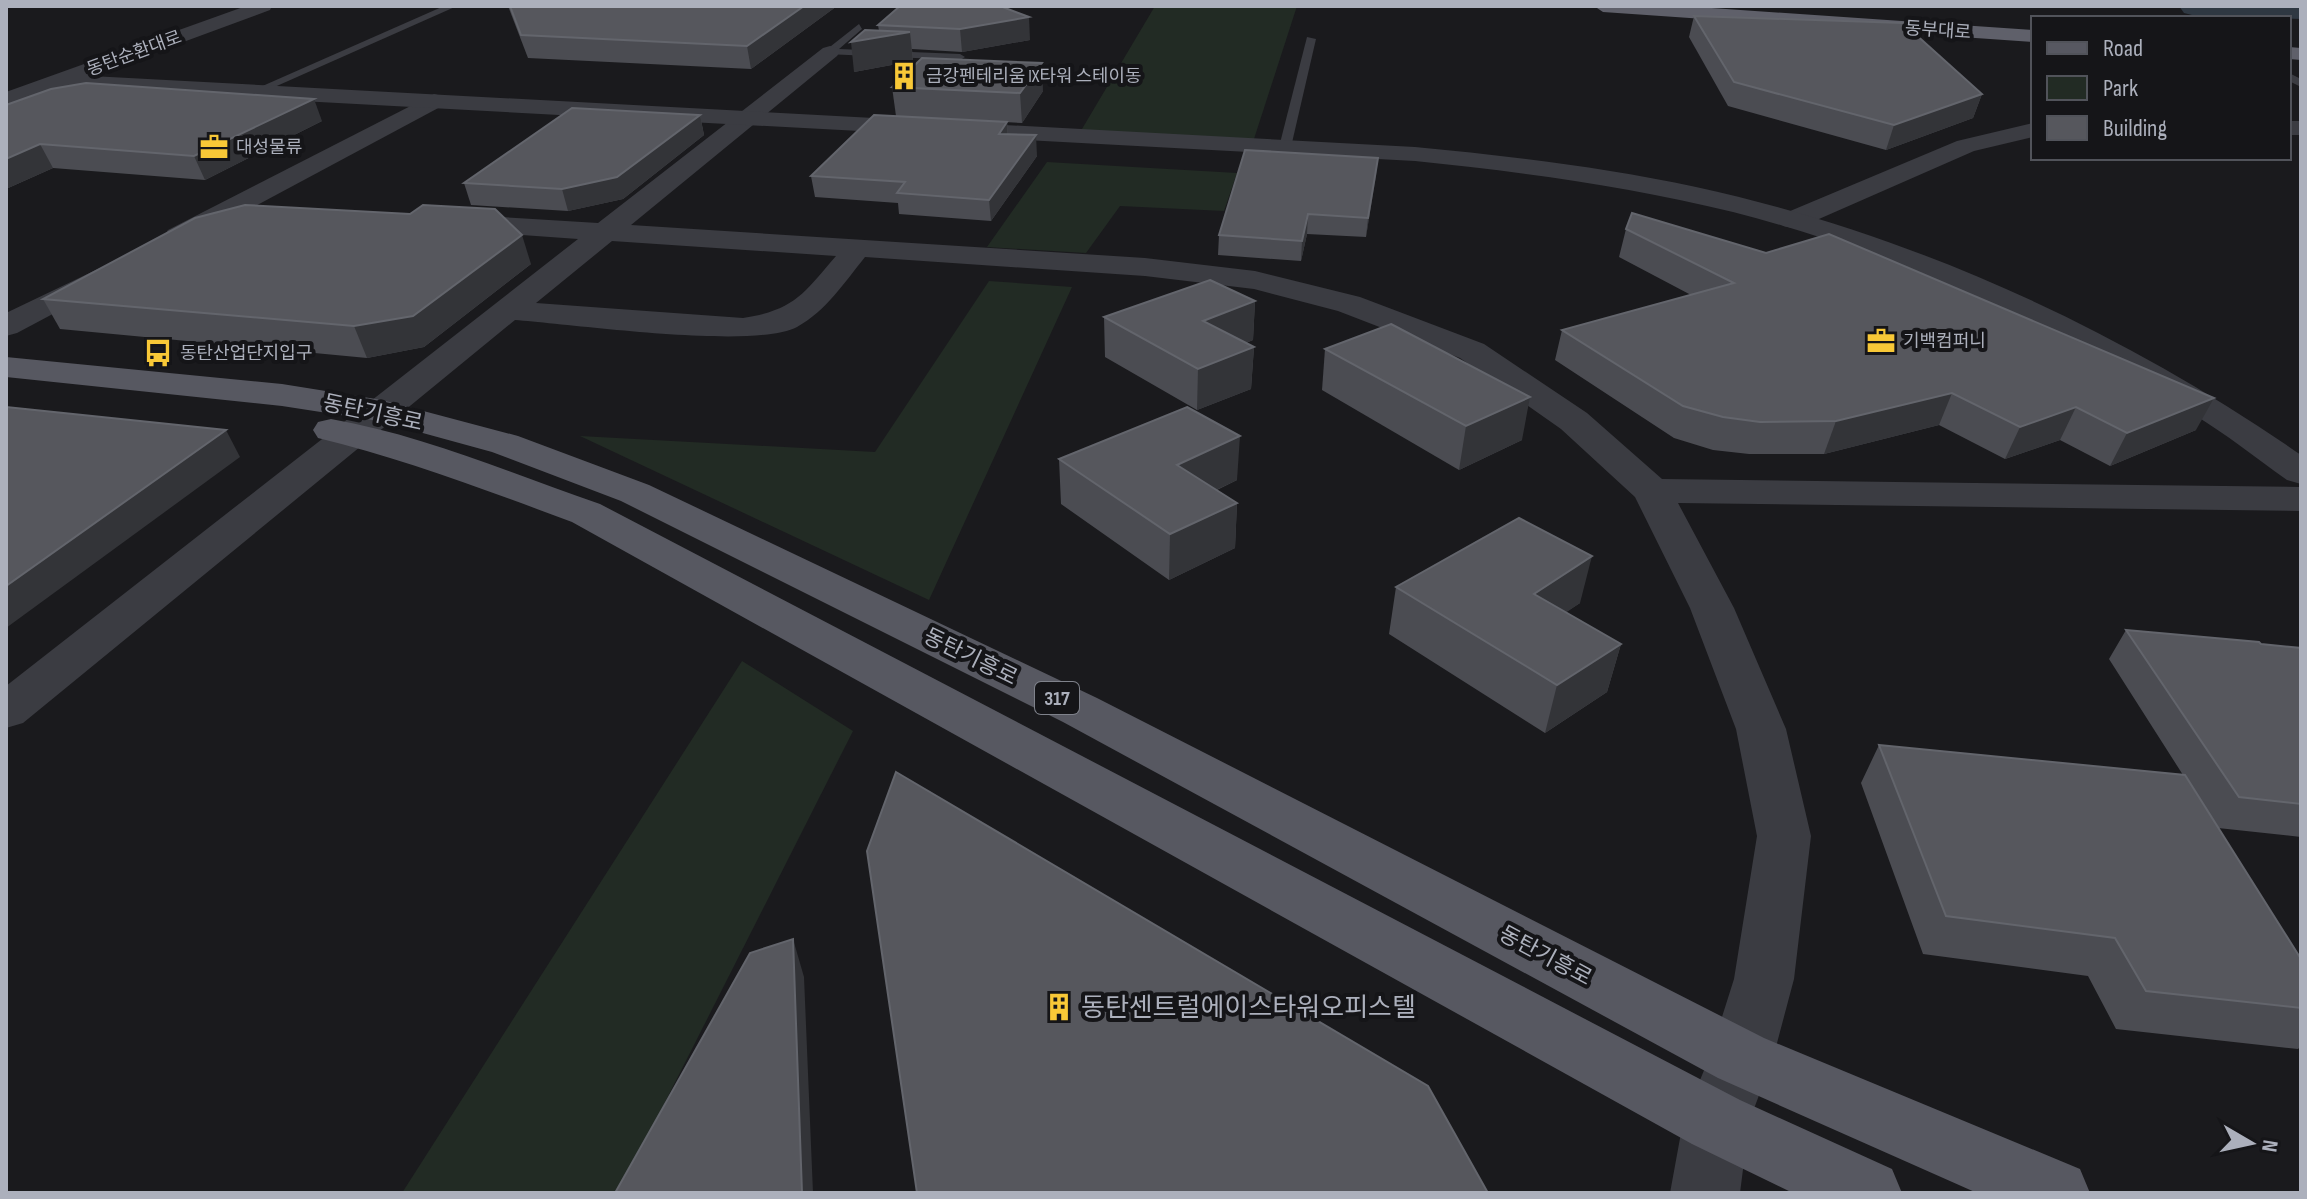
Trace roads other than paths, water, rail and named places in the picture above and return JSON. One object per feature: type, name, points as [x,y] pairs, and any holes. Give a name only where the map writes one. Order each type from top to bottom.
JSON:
[{"type":"highway","name":"동부대로","points":[[1603,6],[2031,36]]},
{"type":"highway","name":"동부대로","points":[[1755,6],[2031,24]]},
{"type":"main road","name":"동탄기흥로","points":[[6,367],[282,395],[368,422],[586,513],[1716,1122],[1867,1193]]},
{"type":"main road","name":"동탄기흥로","points":[[6,397],[246,417],[368,422],[505,444],[635,493],[1080,710],[1741,1058],[2055,1193]]},
{"type":"street","name":"동탄순환대로","points":[[6,80],[31,74],[221,6]]},
{"type":"street","name":"동탄순환대로","points":[[6,100],[263,6]]},
{"type":"street","points":[[6,711],[830,52]]},
{"type":"street","points":[[59,81],[1415,154],[1539,168],[1635,184],[1793,220],[1924,267],[2051,321],[2193,398],[2301,472]]},
{"type":"street","points":[[161,245],[434,101]]},
{"type":"street","points":[[1793,220],[1966,146],[2031,130]]},
{"type":"street","points":[[231,209],[294,212]]},
{"type":"street","points":[[420,220],[1145,267],[1255,280],[1349,304],[1472,351],[1574,421],[1652,491],[1712,608],[1761,729],[1784,836],[1764,979],[1741,1058],[1716,1122],[1705,1193]]},
{"type":"street","points":[[509,310],[743,328],[782,322],[810,305],[858,248]]},
{"type":"street","points":[[6,326],[118,268]]},
{"type":"street","points":[[1652,491],[2301,499]]},
{"type":"lane","points":[[257,91],[452,6]]},
{"type":"lane","points":[[830,52],[859,27]]},
{"type":"lane","points":[[1285,147],[1311,39]]},
{"type":"lane","points":[[830,52],[960,57]]},
{"type":"waterway","points":[[2196,6],[2301,9]]},
{"type":"place","name":"금강펜테리움 IX타워 스테이동","points":[[904,76]]},
{"type":"place","name":"대성물류","points":[[214,147]]},
{"type":"place","name":"기백컴퍼니","points":[[1881,341]]},
{"type":"place","name":"동탄산업단지입구","points":[[158,353]]},
{"type":"place","name":"동탄센트럴에이스타워오피스텔","points":[[1059,1007]]}]
